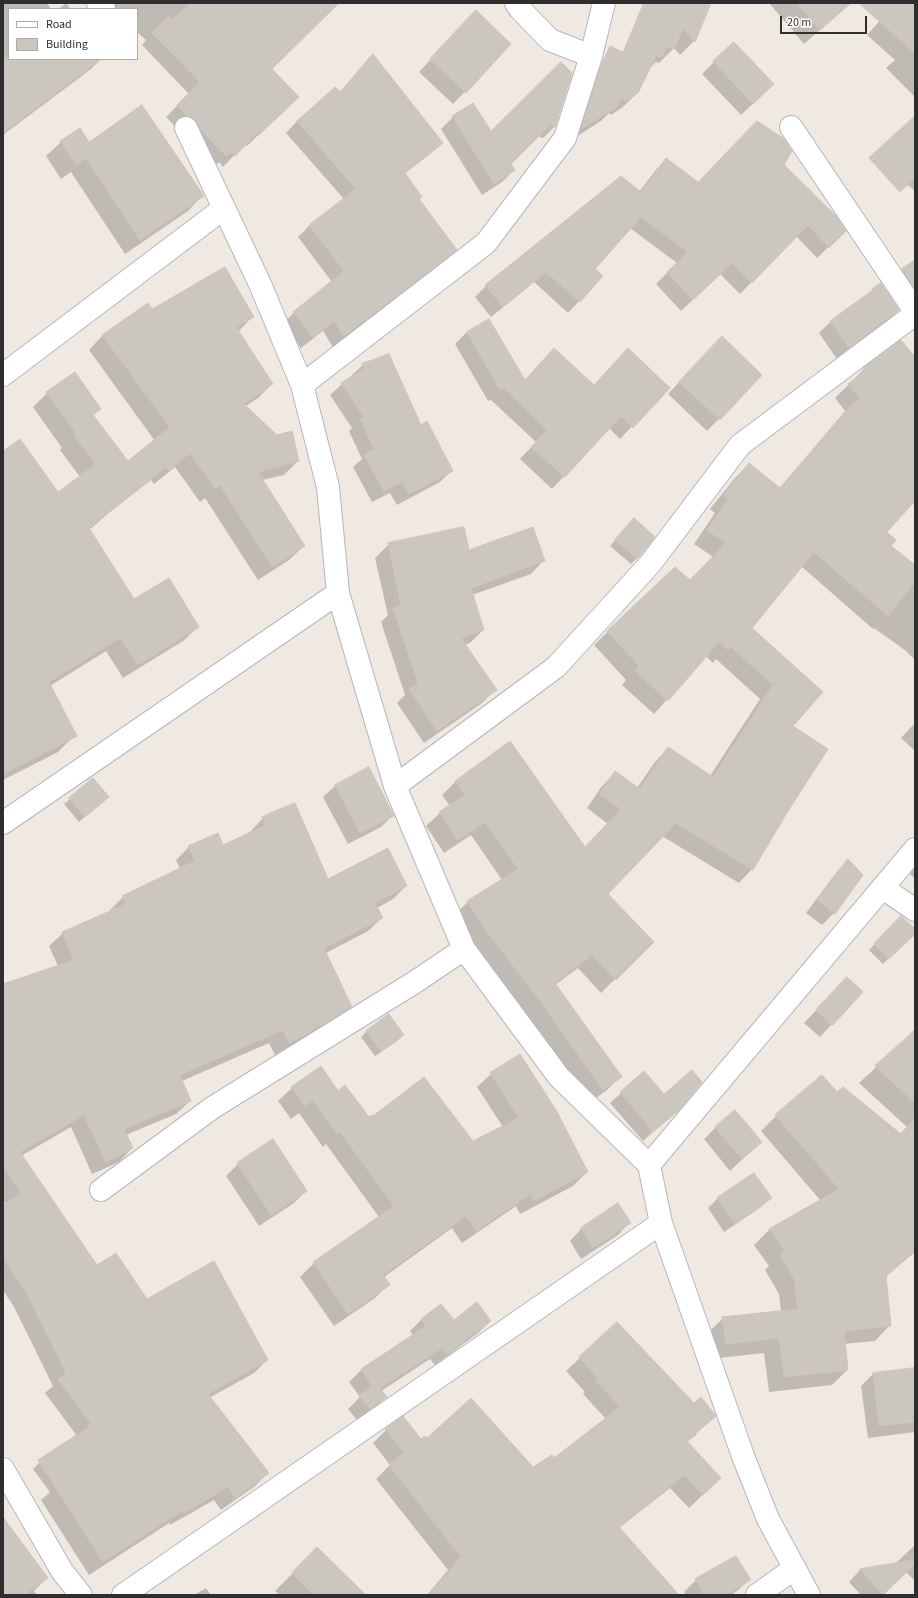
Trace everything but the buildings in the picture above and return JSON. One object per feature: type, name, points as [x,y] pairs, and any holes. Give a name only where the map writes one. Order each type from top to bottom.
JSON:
[{"type":"street","points":[[516,3],[550,40],[591,56]]},
{"type":"street","points":[[302,385],[486,243],[565,138],[591,56],[604,3]]},
{"type":"street","points":[[395,786],[556,667],[650,564],[740,445],[915,312],[791,127]]},
{"type":"street","points":[[186,128],[260,284],[302,385],[328,487],[338,593],[395,786],[464,949],[559,1077],[648,1165],[662,1223],[743,1456],[768,1519],[809,1595]]},
{"type":"street","points":[[3,375],[224,208]]},
{"type":"street","points":[[3,823],[338,593]]},
{"type":"street","points":[[648,1165],[915,849]]},
{"type":"street","points":[[883,888],[915,910]]},
{"type":"street","points":[[100,1190],[212,1108],[415,982],[464,949]]},
{"type":"street","points":[[123,1595],[662,1223]]},
{"type":"street","points":[[3,1469],[62,1571],[81,1595]]},
{"type":"street","points":[[757,1595],[795,1568]]}]
